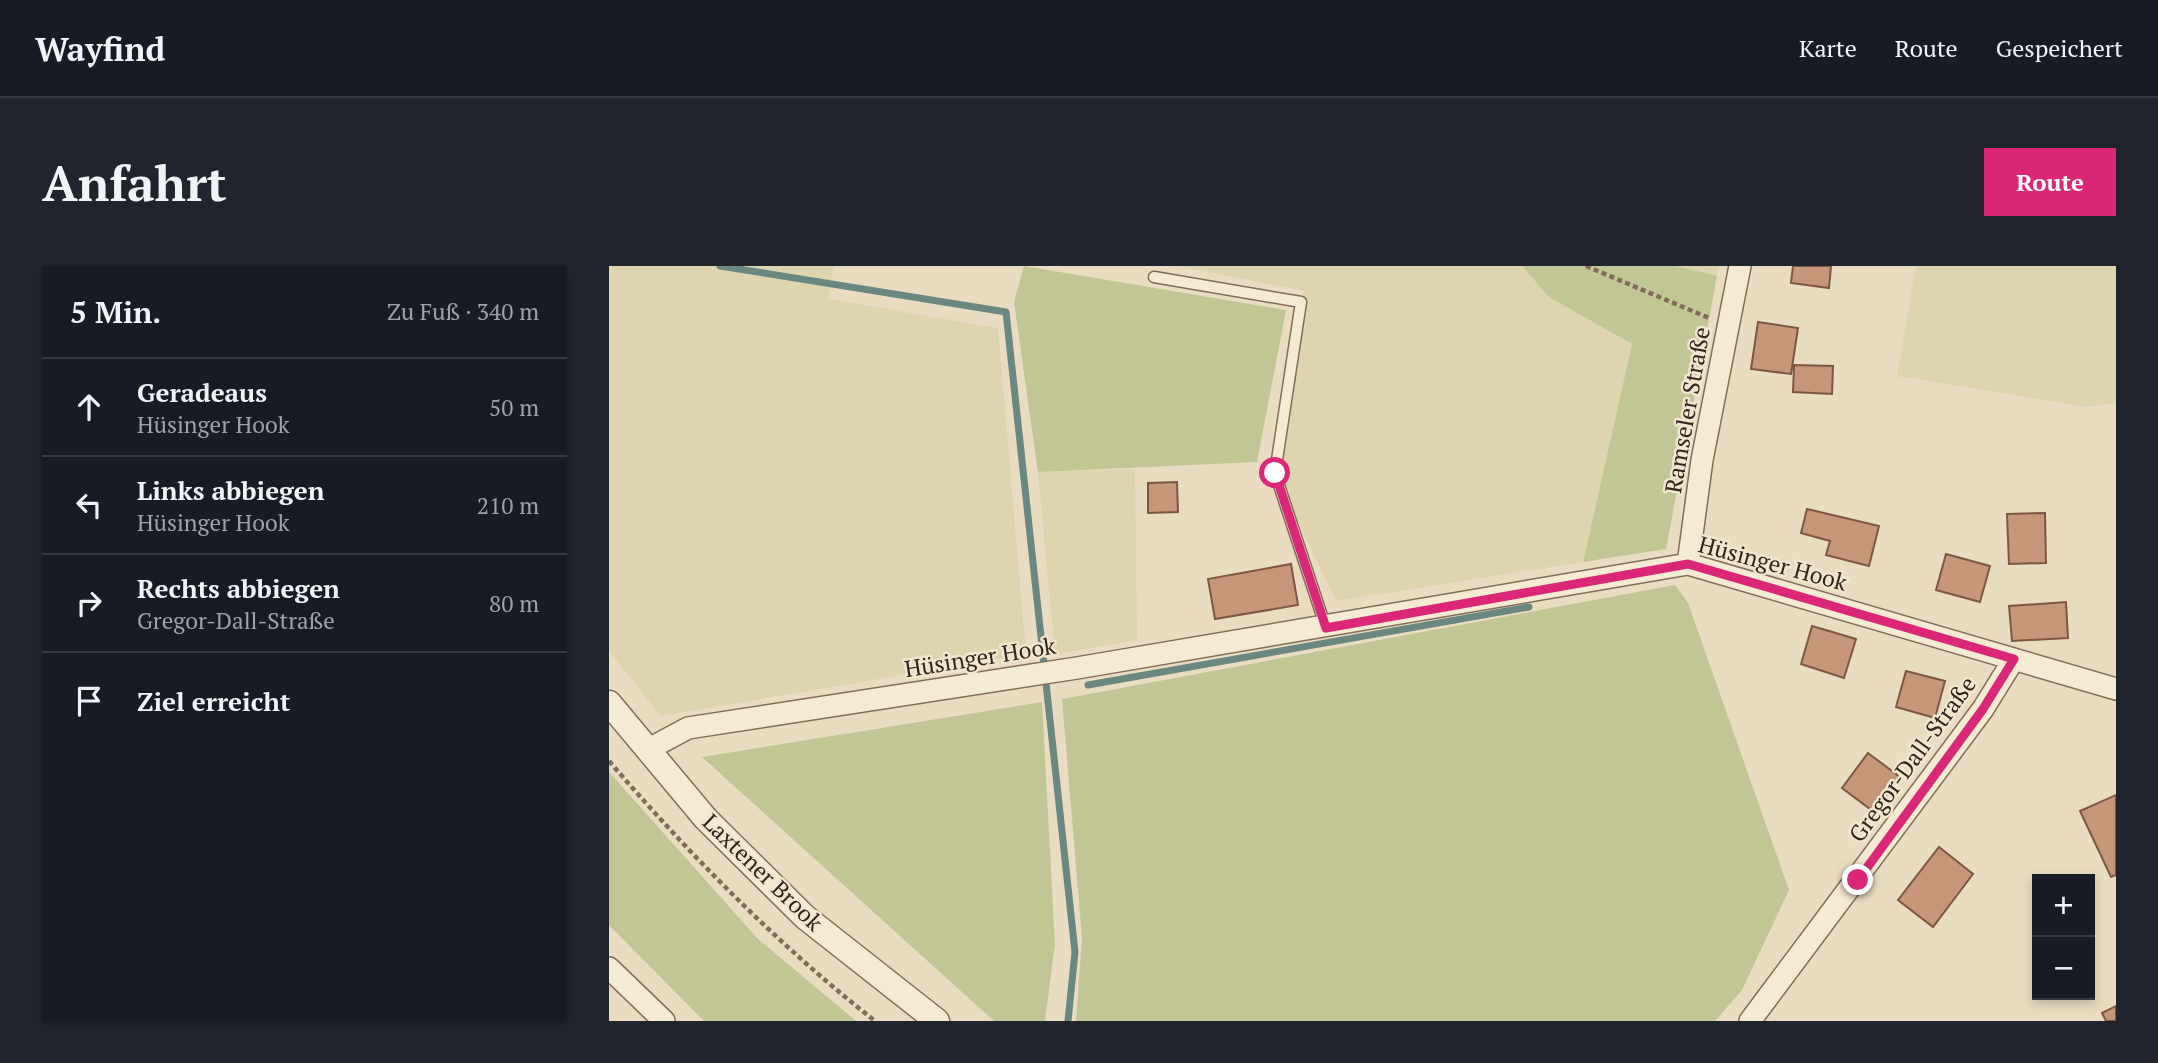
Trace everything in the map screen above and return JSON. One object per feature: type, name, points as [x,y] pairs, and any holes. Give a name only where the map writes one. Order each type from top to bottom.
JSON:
[{"type":"street","name":"Ramseler Straße","points":[[1688,564],[1702,460],[1740,266]]},
{"type":"street","name":"Hüsinger Hook","points":[[647,750],[688,728],[1326,628],[1688,564],[2116,689]]},
{"type":"street","name":"Gregor-Dall-Straße","points":[[1749,1021],[1952,752],[2014,659]]},
{"type":"street","name":"Laxtener Brook","points":[[609,703],[706,819],[805,917],[937,1021]]},
{"type":"street","points":[[609,968],[664,1021]]},
{"type":"lane","points":[[1154,277],[1301,302],[1275,473],[1326,628]]},
{"type":"path","points":[[1586,266],[1729,326]]},
{"type":"path","points":[[609,761],[697,859],[811,971],[875,1021]]},
{"type":"shaded area","points":[[609,266],[834,266],[828,299],[998,328],[1026,654],[661,716],[609,651]]},
{"type":"shaded area","points":[[1176,266],[1522,266],[1549,297],[1632,344],[1583,562],[1336,601],[1275,473],[1305,291]]},
{"type":"shaded area","points":[[1676,266],[1719,266],[1717,276]]},
{"type":"shaded area","points":[[1916,266],[2116,266],[2116,403],[2085,407],[1897,376]]},
{"type":"shaded area","points":[[1135,469],[1137,640],[1055,654],[1038,472]]},
{"type":"green space","points":[[1024,266],[1286,310],[1257,462],[1038,472],[1014,302]]},
{"type":"green space","points":[[1522,266],[1676,266],[1717,276],[1666,549],[1583,562],[1632,344],[1549,297]]},
{"type":"green space","points":[[1675,585],[1688,603],[1789,890],[1742,990],[1715,1021],[1076,1021],[1082,938],[1062,699]]},
{"type":"green space","points":[[1042,702],[1055,944],[1045,1021],[994,1021],[702,757]]},
{"type":"green space","points":[[609,772],[758,939],[856,1021],[704,1021],[609,925]]},
{"type":"building","points":[[1793,266],[1831,266],[1829,288],[1791,283]]},
{"type":"building","points":[[1758,322],[1798,328],[1791,374],[1751,369]]},
{"type":"building","points":[[1794,365],[1833,366],[1832,394],[1793,392]]},
{"type":"building","points":[[1177,482],[1178,512],[1148,513],[1148,483]]},
{"type":"building","points":[[1807,509],[1879,526],[1869,566],[1826,555],[1830,541],[1801,533]]},
{"type":"building","points":[[2045,513],[2046,563],[2009,564],[2007,514]]},
{"type":"building","points":[[1946,554],[1990,566],[1980,602],[1936,590]]},
{"type":"building","points":[[1291,564],[1298,605],[1215,619],[1208,579]]},
{"type":"building","points":[[2066,602],[2068,638],[2012,641],[2009,606]]},
{"type":"building","points":[[1812,626],[1856,639],[1844,678],[1801,664]]},
{"type":"building","points":[[1906,671],[1945,681],[1935,718],[1896,707]]},
{"type":"building","points":[[1868,753],[1900,777],[1874,812],[1842,788]]},
{"type":"building","points":[[2116,795],[2116,875],[2111,877],[2080,811]]},
{"type":"building","points":[[1939,847],[1973,874],[1933,927],[1898,900]]},
{"type":"building","points":[[2116,1006],[2116,1021],[2106,1021],[2102,1013]]},
{"type":"waterway","points":[[720,266],[1006,312],[1075,952],[1068,1021]]},
{"type":"waterway","points":[[1088,685],[1529,607]]},
{"type":"route","points":[[1275,473],[1326,628],[1688,564],[2014,659],[1983,709],[1858,880]]}]
